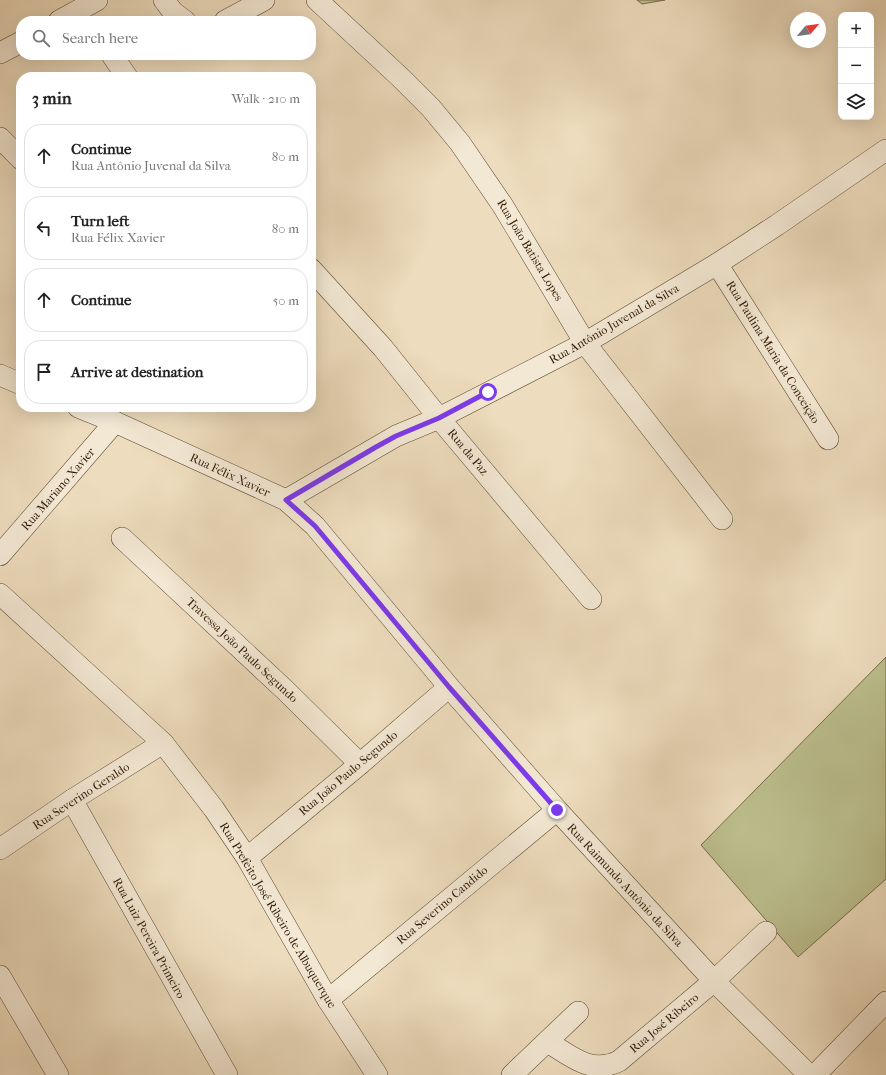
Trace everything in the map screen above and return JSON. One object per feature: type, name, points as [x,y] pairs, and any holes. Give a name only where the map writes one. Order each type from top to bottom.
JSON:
[{"type":"street","points":[[164,0],[173,12],[178,16]]},
{"type":"street","points":[[234,16],[264,0]]},
{"type":"street","name":"Rua João Batista Lopes","points":[[317,0],[402,78],[431,108],[460,143],[503,206],[586,343],[722,519]]},
{"type":"street","points":[[68,16],[83,8]]},
{"type":"street","points":[[0,53],[16,45]]},
{"type":"street","points":[[116,60],[124,72]]},
{"type":"street","points":[[0,138],[16,154]]},
{"type":"street","name":"Rua Antônio Juvenal da Silva","points":[[286,500],[396,436],[439,418],[586,343],[717,264],[777,225],[886,150]]},
{"type":"street","name":"Rua Paulina Maria da Conceição","points":[[717,264],[828,439]]},
{"type":"street","name":"Rua da Paz","points":[[316,274],[383,348],[439,418],[591,599]]},
{"type":"street","points":[[0,375],[16,382]]},
{"type":"street","name":"Rua Félix Xavier","points":[[90,412],[286,500],[315,526],[449,687]]},
{"type":"street","name":"Rua Mariano Xavier","points":[[0,555],[115,422]]},
{"type":"street","name":"Travessa João Paulo Segundo","points":[[122,538],[280,685],[360,764]]},
{"type":"street","name":"Rua Prefeito José Ribeiro de Albuquerque","points":[[0,594],[163,743],[214,809],[247,858],[328,1000],[377,1075]]},
{"type":"street","name":"Rua João Paulo Segundo","points":[[247,858],[360,764],[449,687]]},
{"type":"street","name":"Rua Raimundo Antônio da Silva","points":[[449,687],[557,810],[714,982],[809,1075]]},
{"type":"street","name":"Rua Severino Geraldo","points":[[0,849],[72,800],[163,743]]},
{"type":"street","name":"Rua Luiz Pereira Primeiro","points":[[72,800],[227,1075]]},
{"type":"street","name":"Rua Severino Candido","points":[[328,1000],[557,810]]},
{"type":"street","name":"Rua José Ribeiro","points":[[548,1042],[582,1063],[597,1066],[611,1065],[619,1061],[714,982],[766,932]]},
{"type":"street","points":[[0,976],[58,1075]]},
{"type":"street","points":[[815,1075],[886,1002]]},
{"type":"street","points":[[512,1075],[578,1012]]},
{"type":"green space","points":[[637,0],[665,0],[642,4]]},
{"type":"green space","points":[[886,657],[886,879],[798,957],[701,845]]},
{"type":"route","points":[[488,392],[439,418],[396,436],[286,500],[315,526],[449,687],[557,810]]}]
